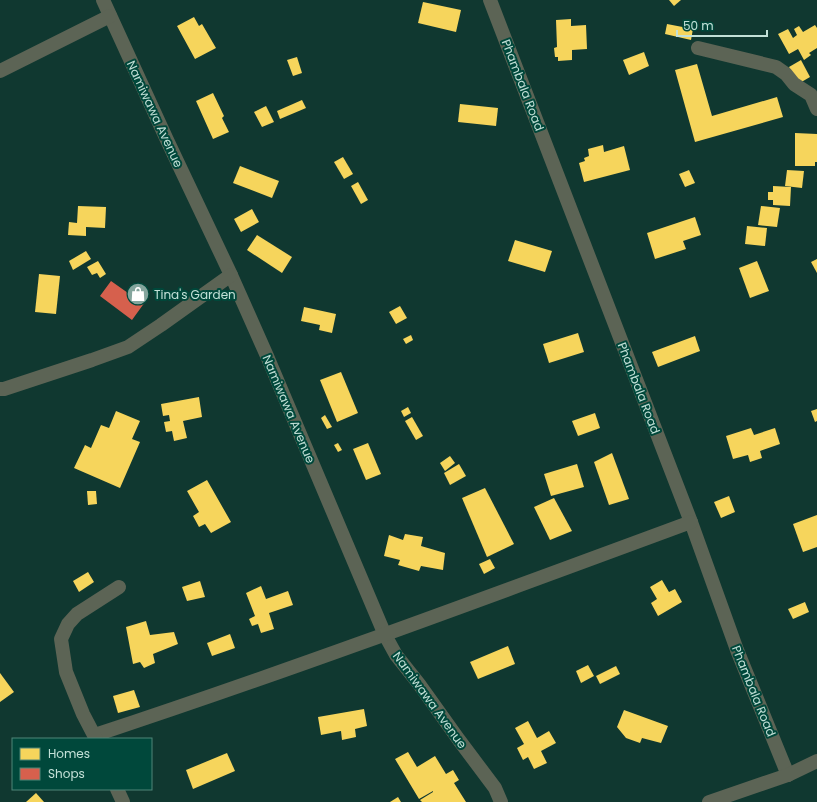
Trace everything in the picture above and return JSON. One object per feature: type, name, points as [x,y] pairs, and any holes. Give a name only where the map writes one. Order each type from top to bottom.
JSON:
[{"type":"street","name":"Namiwawa Avenue","points":[[103,0],[268,356],[385,635],[396,655],[495,788],[502,802]]},
{"type":"street","name":"Phambala Road","points":[[490,0],[691,522],[737,650],[788,775]]},
{"type":"street","points":[[0,71],[110,16]]},
{"type":"street","points":[[698,48],[776,67],[786,74],[794,84],[811,95],[817,109]]},
{"type":"street","points":[[0,389],[4,389],[128,347],[231,275]]},
{"type":"street","points":[[119,587],[77,614],[68,624],[61,639],[66,672],[83,714],[95,737],[385,635],[691,522]]},
{"type":"street","points":[[709,802],[788,775],[817,761]]},
{"type":"street","points":[[117,790],[123,802]]},
{"type":"building: Homes","points":[[669,0],[681,0],[674,6]]},
{"type":"building: Homes","points":[[423,2],[461,10],[456,32],[418,23]]},
{"type":"building: Homes","points":[[194,17],[199,26],[202,24],[216,48],[195,59],[177,26]]},
{"type":"building: Homes","points":[[571,19],[571,26],[586,25],[587,49],[572,50],[572,60],[558,61],[558,57],[555,57],[554,48],[557,47],[556,20]]},
{"type":"building: Homes","points":[[667,24],[693,29],[691,40],[665,34]]},
{"type":"building: Homes","points":[[815,25],[817,28],[817,48],[809,53],[811,55],[804,60],[798,49],[789,54],[778,34],[788,29],[793,38],[797,35],[794,29],[799,26],[803,32]]},
{"type":"building: Homes","points":[[644,52],[649,66],[629,75],[623,60]]},
{"type":"building: Homes","points":[[297,57],[302,73],[293,76],[287,60]]},
{"type":"building: Homes","points":[[801,60],[810,77],[798,84],[789,67]]},
{"type":"building: Homes","points":[[697,64],[712,116],[777,97],[783,117],[695,142],[675,70]]},
{"type":"building: Homes","points":[[213,93],[224,116],[222,118],[229,132],[213,139],[196,101]]},
{"type":"building: Homes","points":[[302,100],[306,108],[280,119],[277,111]]},
{"type":"building: Homes","points":[[460,104],[498,108],[496,126],[458,122]]},
{"type":"building: Homes","points":[[266,106],[274,122],[262,127],[254,112]]},
{"type":"building: Homes","points":[[795,133],[817,134],[817,162],[815,162],[815,166],[795,166]]},
{"type":"building: Homes","points":[[603,145],[604,152],[624,146],[630,170],[584,182],[579,163],[585,161],[584,158],[589,156],[588,149]]},
{"type":"building: Homes","points":[[343,157],[353,174],[344,179],[334,162]]},
{"type":"building: Homes","points":[[240,166],[279,181],[272,198],[233,183]]},
{"type":"building: Homes","points":[[689,170],[695,183],[685,187],[679,174]]},
{"type":"building: Homes","points":[[787,170],[804,171],[802,188],[785,186]]},
{"type":"building: Homes","points":[[358,182],[368,200],[361,204],[351,186]]},
{"type":"building: Homes","points":[[773,186],[791,187],[790,206],[773,205],[773,200],[768,200],[768,192],[773,192]]},
{"type":"building: Homes","points":[[78,206],[106,207],[105,228],[86,227],[86,236],[68,235],[69,222],[77,223]]},
{"type":"building: Homes","points":[[761,206],[780,208],[777,227],[758,225]]},
{"type":"building: Homes","points":[[252,209],[259,222],[241,232],[234,219]]},
{"type":"building: Homes","points":[[695,217],[701,235],[683,241],[686,249],[655,259],[647,233]]},
{"type":"building: Homes","points":[[747,226],[767,228],[765,246],[745,244]]},
{"type":"building: Homes","points":[[257,235],[292,257],[282,273],[247,250]]},
{"type":"building: Homes","points":[[515,240],[552,251],[545,272],[508,261]]},
{"type":"building: Homes","points":[[86,251],[91,259],[73,270],[69,261]]},
{"type":"building: Homes","points":[[817,259],[817,273],[811,262]]},
{"type":"building: Homes","points":[[98,261],[106,274],[100,278],[97,273],[92,275],[87,267]]},
{"type":"building: Homes","points":[[757,261],[769,291],[750,298],[739,268]]},
{"type":"building: Homes","points":[[39,274],[60,276],[56,314],[35,312]]},
{"type":"building: Homes","points":[[400,306],[407,318],[396,324],[389,312]]},
{"type":"building: Homes","points":[[304,307],[336,314],[332,333],[319,330],[320,325],[301,321]]},
{"type":"building: Homes","points":[[578,333],[584,352],[549,363],[543,344]]},
{"type":"building: Homes","points":[[411,335],[413,340],[406,344],[403,339]]},
{"type":"building: Homes","points":[[695,336],[700,351],[658,367],[652,352]]},
{"type":"building: Homes","points":[[341,372],[358,413],[337,422],[320,380]]},
{"type":"building: Homes","points":[[199,397],[202,417],[183,421],[187,438],[174,441],[172,431],[166,432],[164,422],[170,421],[169,415],[163,416],[161,404]]},
{"type":"building: Homes","points":[[408,407],[411,413],[404,417],[401,411]]},
{"type":"building: Homes","points":[[817,409],[817,421],[815,422],[811,411]]},
{"type":"building: Homes","points":[[116,411],[140,421],[132,439],[140,442],[120,488],[74,468],[85,445],[91,448],[101,425],[109,428]]},
{"type":"building: Homes","points":[[595,413],[600,428],[578,436],[572,421]]},
{"type":"building: Homes","points":[[325,415],[332,427],[327,429],[321,418]]},
{"type":"building: Homes","points":[[412,417],[423,436],[416,440],[405,421]]},
{"type":"building: Homes","points":[[751,428],[754,435],[775,428],[780,444],[760,451],[762,458],[750,462],[748,455],[733,459],[726,436]]},
{"type":"building: Homes","points":[[338,443],[342,450],[338,452],[334,445]]},
{"type":"building: Homes","points":[[368,443],[381,474],[366,480],[353,449]]},
{"type":"building: Homes","points":[[612,453],[629,499],[609,505],[594,462]]},
{"type":"building: Homes","points":[[450,456],[455,463],[445,471],[440,463]]},
{"type":"building: Homes","points":[[459,464],[466,476],[450,485],[444,473]]},
{"type":"building: Homes","points":[[577,464],[584,487],[551,496],[544,474]]},
{"type":"building: Homes","points":[[207,480],[231,522],[211,533],[205,524],[199,527],[193,516],[199,512],[187,491]]},
{"type":"building: Homes","points":[[485,488],[514,544],[487,557],[462,498]]},
{"type":"building: Homes","points":[[87,491],[96,491],[97,504],[88,505]]},
{"type":"building: Homes","points":[[729,496],[735,512],[721,518],[714,502]]},
{"type":"building: Homes","points":[[554,498],[572,531],[550,540],[534,507]]},
{"type":"building: Homes","points":[[817,515],[817,547],[803,552],[793,524]]},
{"type":"building: Homes","points":[[405,534],[423,537],[421,546],[445,553],[443,570],[421,566],[419,571],[398,565],[400,560],[384,556],[389,535],[403,540]]},
{"type":"building: Homes","points":[[490,559],[495,568],[484,574],[479,564]]},
{"type":"building: Homes","points":[[88,572],[94,582],[79,592],[73,581]]},
{"type":"building: Homes","points":[[662,580],[669,592],[675,589],[682,602],[658,616],[651,603],[657,599],[650,587]]},
{"type":"building: Homes","points":[[200,581],[205,597],[187,601],[182,587]]},
{"type":"building: Homes","points":[[261,586],[266,599],[288,591],[293,605],[269,613],[274,629],[261,633],[258,624],[252,626],[249,619],[255,616],[246,593]]},
{"type":"building: Homes","points":[[805,602],[809,612],[793,619],[788,609]]},
{"type":"building: Homes","points":[[146,621],[150,635],[174,632],[178,644],[153,654],[155,663],[144,668],[140,662],[133,664],[126,627]]},
{"type":"building: Homes","points":[[230,634],[235,648],[212,656],[207,643]]},
{"type":"building: Homes","points":[[508,646],[515,664],[478,679],[470,662]]},
{"type":"building: Homes","points":[[588,665],[594,676],[581,683],[576,671]]},
{"type":"building: Homes","points":[[616,666],[620,674],[600,684],[596,676]]},
{"type":"building: Homes","points":[[0,673],[14,692],[0,702]]},
{"type":"building: Homes","points":[[134,690],[140,707],[118,713],[113,696]]},
{"type":"building: Homes","points":[[364,709],[367,726],[355,729],[356,737],[342,740],[341,731],[321,735],[318,717]]},
{"type":"building: Homes","points":[[624,710],[668,726],[661,743],[642,738],[640,743],[626,738],[617,727]]},
{"type":"building: Homes","points":[[528,721],[537,738],[549,731],[556,743],[541,751],[547,763],[534,769],[528,757],[523,760],[517,748],[524,744],[515,728]]},
{"type":"building: Homes","points":[[408,752],[417,767],[435,756],[446,774],[453,770],[459,780],[454,783],[466,802],[422,802],[420,800],[433,791],[419,799],[395,759]]},
{"type":"building: Homes","points":[[227,753],[235,771],[193,789],[186,770]]},
{"type":"building: Homes","points":[[36,793],[44,802],[26,802]]},
{"type":"building: Homes","points":[[398,797],[401,802],[390,802]]},
{"type":"building: Shops","points":[[111,281],[128,293],[134,284],[144,292],[139,299],[145,302],[132,320],[100,296]]},
{"type":"place","name":"Tina's Garden","points":[[138,294]]}]
